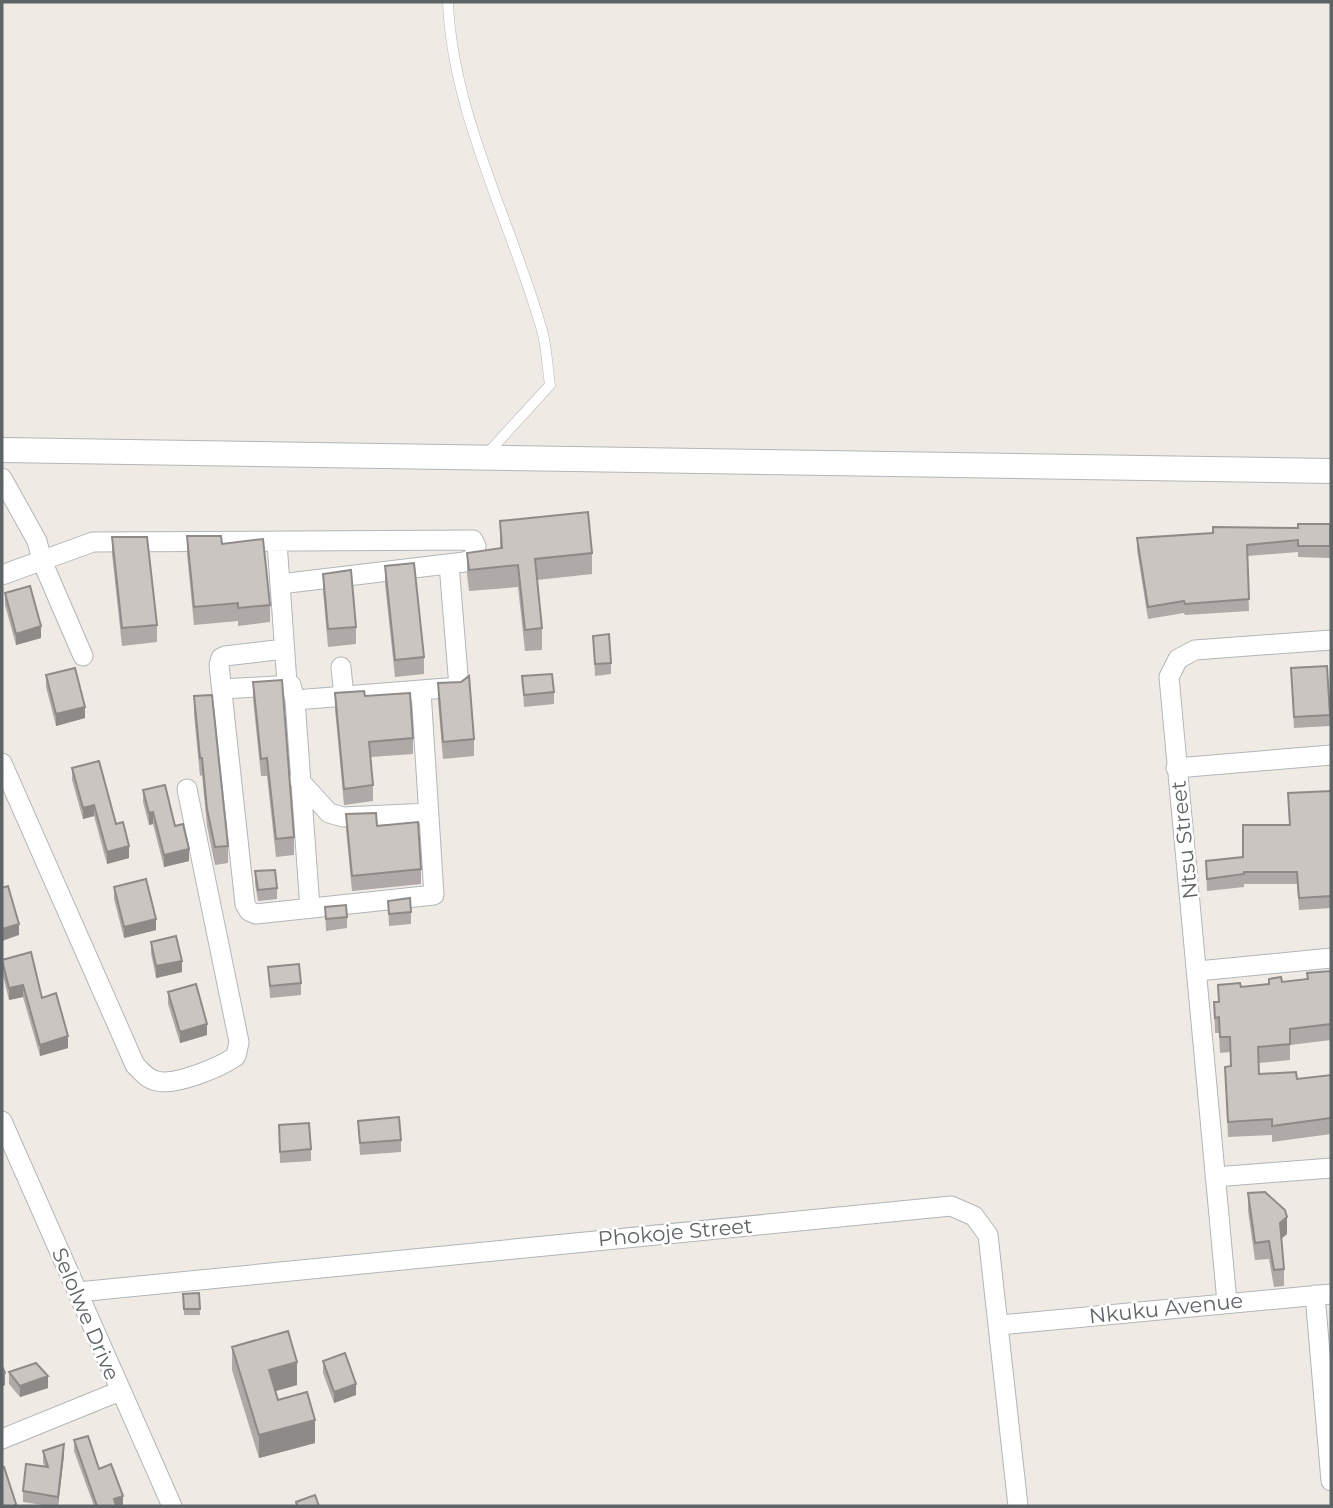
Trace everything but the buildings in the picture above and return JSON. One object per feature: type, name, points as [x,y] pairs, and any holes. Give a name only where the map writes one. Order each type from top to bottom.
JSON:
[{"type":"street","points":[[2,450],[1331,471]]},
{"type":"street","points":[[2,478],[37,541],[42,561],[83,656]]},
{"type":"street","points":[[2,575],[93,542],[473,540],[476,546],[474,558],[449,564],[280,584]]},
{"type":"street","points":[[373,541],[377,574]]},
{"type":"street","points":[[277,542],[284,649],[291,691],[310,908]]},
{"type":"street","points":[[222,689],[291,691],[344,697],[454,688],[460,683],[449,564]]},
{"type":"street","name":"Ntsu Street","points":[[1227,1302],[1169,677],[1178,659],[1195,649],[1331,640]]},
{"type":"street","points":[[284,649],[221,658],[245,904],[249,911],[256,914],[434,895],[421,691]]},
{"type":"street","points":[[341,667],[344,697]]},
{"type":"street","points":[[1176,768],[1331,755]]},
{"type":"street","points":[[2,763],[135,1065],[146,1077],[170,1083],[226,1063],[236,1056],[239,1042],[187,789]]},
{"type":"street","points":[[299,780],[329,813],[343,817],[429,813]]},
{"type":"street","points":[[1198,971],[1331,958]]},
{"type":"street","name":"Selolwe Drive","points":[[2,1121],[172,1506]]},
{"type":"street","points":[[1214,1177],[1331,1168]]},
{"type":"street","name":"Phokoje Street","points":[[78,1292],[951,1206],[975,1216],[988,1235],[1018,1506]]},
{"type":"street","points":[[1323,1295],[1331,1481]]},
{"type":"street","name":"Nkuku Avenue","points":[[1000,1325],[1323,1295]]},
{"type":"street","points":[[2,1439],[120,1391]]},
{"type":"lane","points":[[447,2],[448,23],[468,111],[542,329],[550,385],[484,458]]}]
